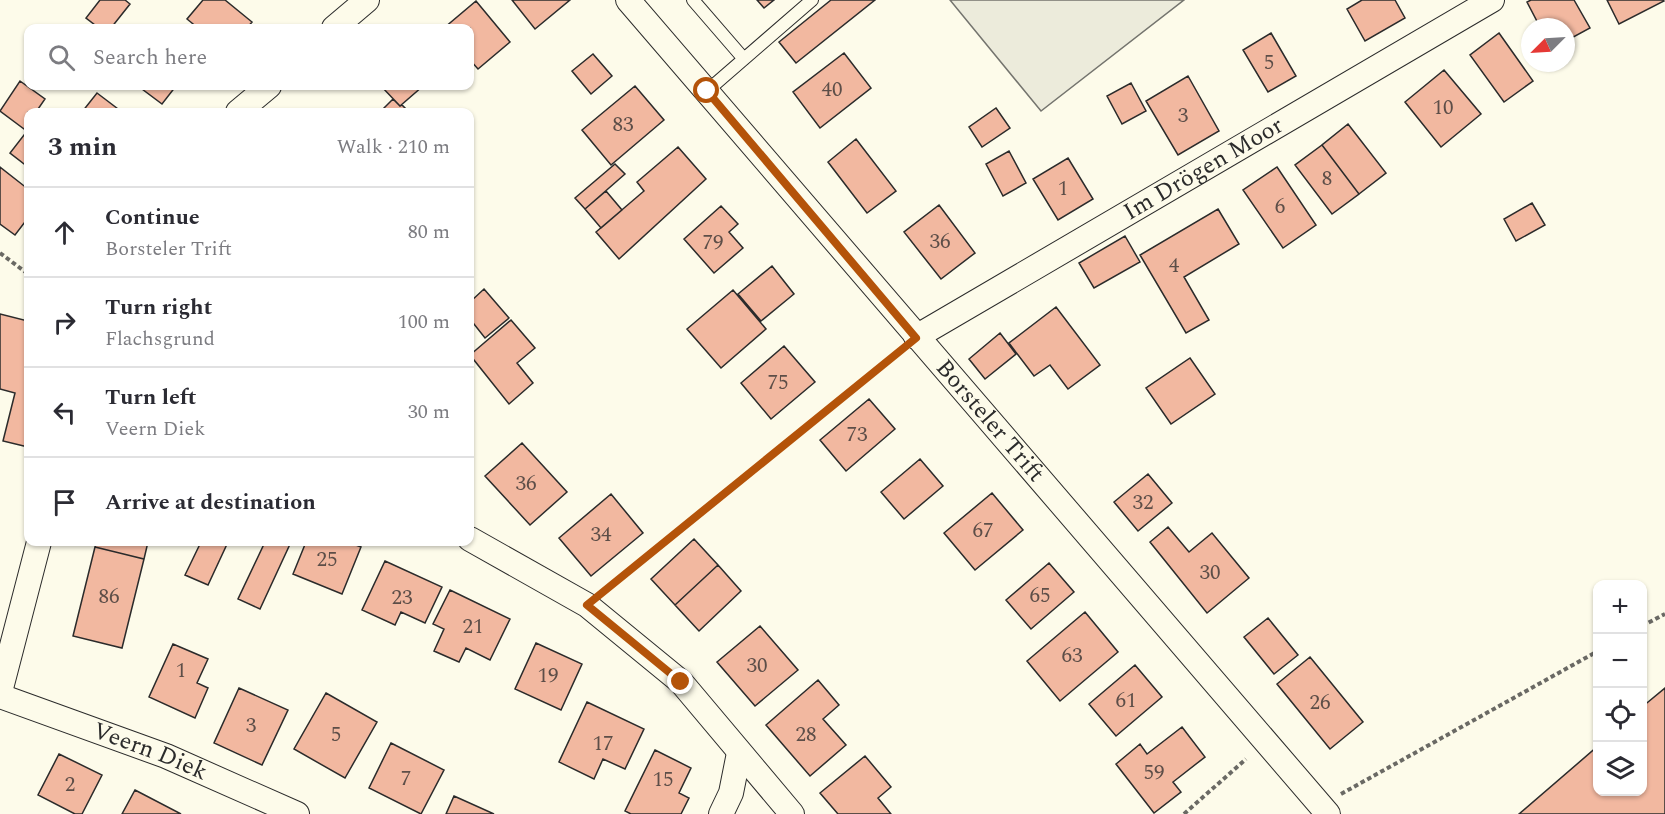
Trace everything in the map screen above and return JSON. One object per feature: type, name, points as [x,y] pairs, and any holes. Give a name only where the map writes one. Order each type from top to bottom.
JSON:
[{"type":"street","points":[[339,24],[367,0]]},
{"type":"street","name":"Borsteler Trift","points":[[628,0],[916,338],[1324,810]]},
{"type":"street","name":"Im Drögen Moor","points":[[916,338],[1492,0]]},
{"type":"street","points":[[243,108],[264,90]]},
{"type":"street","points":[[474,541],[587,605],[681,682],[792,814]]},
{"type":"street","points":[[0,692],[38,546]]},
{"type":"street","name":"Veern Diek","points":[[0,696],[166,756],[297,814]]},
{"type":"street","points":[[721,814],[731,793],[739,753]]},
{"type":"lane","points":[[693,0],[744,59]]},
{"type":"lane","points":[[707,91],[812,0]]},
{"type":"path","points":[[0,253],[24,271]]},
{"type":"path","points":[[587,605],[916,338]]},
{"type":"path","points":[[1647,623],[1665,614]]},
{"type":"path","points":[[1324,810],[1593,654]]},
{"type":"path","points":[[1184,814],[1265,743]]},
{"type":"shaded area","points":[[950,0],[1184,0],[1041,111]]},
{"type":"building","points":[[100,0],[125,0],[130,4],[114,24],[94,24],[86,18]]},
{"type":"building","points":[[203,0],[225,0],[252,22],[250,24],[193,24],[187,19]]},
{"type":"building","points":[[512,0],[570,0],[535,29]]},
{"type":"building","points":[[757,0],[774,0],[764,8]]},
{"type":"building","points":[[831,0],[875,0],[796,63],[779,42]]},
{"type":"building","points":[[1362,0],[1395,0],[1405,18],[1365,41],[1347,9]]},
{"type":"building","points":[[1531,0],[1574,0],[1590,28],[1575,36],[1575,18],[1535,18],[1527,2]]},
{"type":"building","points":[[1607,0],[1663,0],[1664,1],[1619,24]]},
{"type":"building","points":[[476,1],[510,42],[478,69],[474,64],[474,24],[449,24]]},
{"type":"building","points":[[1271,33],[1296,76],[1268,92],[1243,50]]},
{"type":"building","points":[[1499,33],[1521,64],[1521,72],[1527,72],[1533,81],[1504,102],[1470,55]]},
{"type":"building","points":[[844,53],[871,88],[820,128],[793,92]]},
{"type":"building","points":[[593,54],[612,76],[591,94],[572,71]]},
{"type":"building","points":[[1444,70],[1481,114],[1441,147],[1405,102]]},
{"type":"building","points":[[1188,76],[1219,131],[1178,155],[1146,101]]},
{"type":"building","points":[[20,81],[24,84],[24,90],[32,90],[45,99],[39,108],[24,108],[24,129],[0,111]]},
{"type":"building","points":[[1131,83],[1146,111],[1122,124],[1107,96]]},
{"type":"building","points":[[635,86],[664,120],[611,165],[582,130]]},
{"type":"building","points":[[143,90],[173,90],[162,104]]},
{"type":"building","points":[[385,90],[418,90],[400,106]]},
{"type":"building","points":[[97,93],[117,108],[85,108]]},
{"type":"building","points":[[393,99],[405,108],[384,108]]},
{"type":"building","points":[[996,108],[1010,128],[982,147],[969,127]]},
{"type":"building","points":[[1348,124],[1386,173],[1359,194],[1322,145]]},
{"type":"building","points":[[24,135],[24,164],[10,153]]},
{"type":"building","points":[[856,139],[896,191],[867,213],[828,162]]},
{"type":"building","points":[[1322,145],[1359,194],[1332,214],[1295,165]]},
{"type":"building","points":[[678,147],[706,179],[619,259],[596,232],[644,191],[637,182]]},
{"type":"building","points":[[1009,151],[1026,183],[1003,196],[986,164]]},
{"type":"building","points":[[1068,158],[1093,199],[1058,220],[1033,179]]},
{"type":"building","points":[[615,164],[625,174],[585,209],[575,198]]},
{"type":"building","points":[[0,167],[24,186],[24,223],[15,235],[0,224]]},
{"type":"building","points":[[1277,167],[1316,225],[1283,248],[1243,190]]},
{"type":"building","points":[[606,191],[622,210],[601,228],[585,209]]},
{"type":"building","points":[[1532,203],[1545,225],[1516,241],[1504,219]]},
{"type":"building","points":[[939,205],[975,253],[941,279],[904,232]]},
{"type":"building","points":[[721,206],[738,224],[729,232],[743,248],[714,273],[684,239]]},
{"type":"building","points":[[1218,209],[1239,244],[1184,277],[1209,320],[1186,333],[1140,255]]},
{"type":"building","points":[[1125,236],[1140,262],[1094,288],[1079,263]]},
{"type":"building","points":[[772,266],[794,294],[761,321],[738,294]]},
{"type":"building","points":[[484,289],[509,318],[485,338],[474,324],[474,298]]},
{"type":"building","points":[[733,290],[766,329],[721,368],[687,329]]},
{"type":"building","points":[[1056,307],[1100,365],[1068,389],[1050,365],[1034,376],[1009,343]]},
{"type":"building","points":[[0,314],[24,320],[24,446],[3,441],[15,393],[0,389]]},
{"type":"building","points":[[511,320],[535,348],[517,363],[533,383],[509,404],[474,360],[474,352]]},
{"type":"building","points":[[1000,333],[1016,354],[985,379],[969,359]]},
{"type":"building","points":[[784,346],[815,382],[771,419],[741,383]]},
{"type":"building","points":[[1190,358],[1215,394],[1171,424],[1146,388]]},
{"type":"building","points":[[869,399],[895,429],[846,471],[820,440]]},
{"type":"building","points":[[522,443],[567,492],[530,525],[485,476]]},
{"type":"building","points":[[920,459],[943,486],[904,519],[881,492]]},
{"type":"building","points":[[1148,474],[1172,503],[1138,531],[1114,502]]},
{"type":"building","points":[[992,493],[1023,530],[975,570],[944,533]]},
{"type":"building","points":[[611,494],[643,533],[591,576],[559,538]]},
{"type":"building","points":[[1168,527],[1189,552],[1212,533],[1249,578],[1207,613],[1150,542]]},
{"type":"building","points":[[694,539],[718,565],[675,605],[651,579]]},
{"type":"building","points":[[95,546],[147,546],[144,559]]},
{"type":"building","points":[[199,546],[226,546],[208,585],[185,575]]},
{"type":"building","points":[[263,546],[289,546],[260,609],[238,599]]},
{"type":"building","points":[[304,546],[361,547],[342,594],[293,574]]},
{"type":"building","points":[[95,547],[144,559],[122,648],[73,636]]},
{"type":"building","points":[[385,561],[442,587],[425,623],[401,612],[395,625],[362,610]]},
{"type":"building","points":[[1049,563],[1074,592],[1031,629],[1006,600]]},
{"type":"building","points":[[718,565],[741,591],[699,631],[675,605]]},
{"type":"building","points":[[450,590],[510,619],[490,660],[466,648],[459,662],[434,651],[444,629],[433,624]]},
{"type":"building","points":[[1085,612],[1118,652],[1060,701],[1027,661]]},
{"type":"building","points":[[1268,618],[1298,655],[1274,674],[1244,637]]},
{"type":"building","points":[[760,626],[798,670],[755,706],[717,662]]},
{"type":"building","points":[[536,643],[582,664],[561,710],[515,689]]},
{"type":"building","points":[[173,644],[208,659],[197,683],[208,688],[195,718],[149,697]]},
{"type":"building","points":[[1310,657],[1363,722],[1330,749],[1277,684]]},
{"type":"building","points":[[1135,665],[1162,697],[1116,736],[1089,704]]},
{"type":"building","points":[[818,680],[839,705],[823,719],[846,745],[810,776],[766,725]]},
{"type":"building","points":[[239,688],[288,710],[262,765],[214,743]]},
{"type":"building","points":[[1665,688],[1665,814],[1519,814],[1593,750],[1593,796],[1647,796],[1647,703]]},
{"type":"building","points":[[326,693],[377,722],[345,778],[294,749]]},
{"type":"building","points":[[587,702],[644,729],[625,769],[603,759],[594,779],[559,762]]},
{"type":"building","points":[[1182,727],[1205,757],[1173,782],[1181,792],[1154,813],[1116,764],[1140,744],[1147,754]]},
{"type":"building","points":[[391,743],[444,770],[421,814],[369,788]]},
{"type":"building","points":[[655,750],[691,768],[679,793],[689,798],[681,814],[631,814],[625,811]]},
{"type":"building","points":[[59,754],[102,775],[82,814],[75,814],[38,795]]},
{"type":"building","points":[[865,756],[891,787],[878,798],[891,814],[838,814],[820,793]]},
{"type":"building","points":[[135,790],[181,814],[122,814]]},
{"type":"building","points":[[454,796],[494,814],[446,814]]},
{"type":"route","points":[[681,682],[587,605],[916,338],[707,91]]}]
